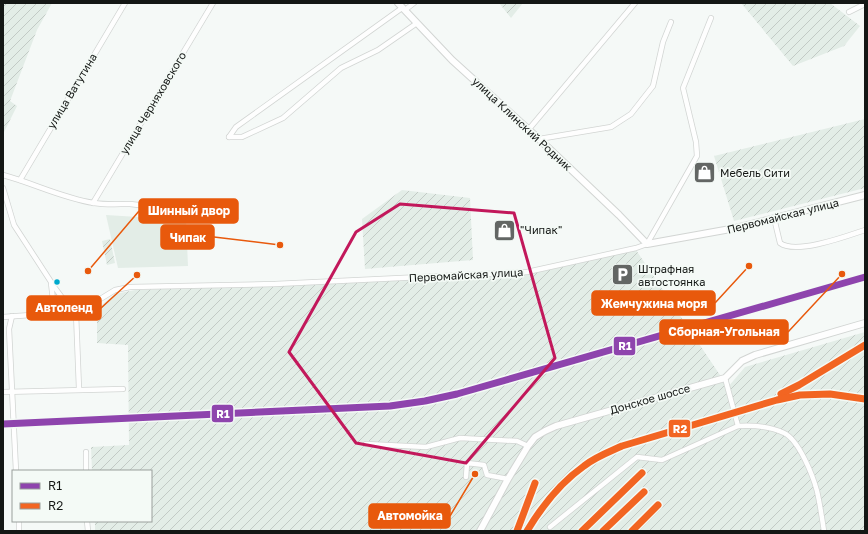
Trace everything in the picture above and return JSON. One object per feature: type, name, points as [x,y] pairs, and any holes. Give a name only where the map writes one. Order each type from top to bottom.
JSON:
[{"type":"main road","name":"улица Клинский Родник","points":[[402,7],[452,60],[529,129],[619,215],[647,244]]},
{"type":"main road","name":"Первомайская улица","points":[[647,244],[736,228],[865,195]]},
{"type":"main road","name":"Донское шоссе","points":[[480,531],[528,446],[535,438],[545,431],[556,426],[725,378],[742,361],[756,355],[865,323]]},
{"type":"street","name":"улица Ватутина","points":[[20,180],[125,3]]},
{"type":"street","name":"улица Черняховского","points":[[93,203],[214,3]]},
{"type":"street","points":[[414,3],[402,7],[236,127],[229,137],[242,137],[283,118],[341,68],[378,50],[416,23]]},
{"type":"street","points":[[529,129],[635,3]]},
{"type":"street","points":[[849,12],[865,4]]},
{"type":"street","points":[[647,244],[696,156],[696,142],[683,88],[711,18]]},
{"type":"street","points":[[539,139],[611,127],[631,114],[653,86],[663,42],[671,22]]},
{"type":"street","points":[[3,175],[54,193],[93,203],[106,205],[131,204],[161,209]]},
{"type":"street","points":[[3,188],[14,225],[55,288],[71,307],[77,309],[92,303]]},
{"type":"street","points":[[774,218],[780,243],[793,247],[814,245],[865,230]]},
{"type":"street","name":"Первомайская улица","points":[[3,317],[31,314],[62,315],[76,313],[115,290],[130,287],[276,284],[527,272],[636,248],[647,244]]},
{"type":"street","points":[[31,314],[44,310],[52,302],[60,297],[66,301],[69,309],[62,315],[52,311],[52,302],[50,280]]},
{"type":"street","points":[[76,313],[79,390]]},
{"type":"street","points":[[12,316],[9,329],[16,470]]},
{"type":"street","points":[[725,378],[738,426]]},
{"type":"street","points":[[3,392],[123,389]]},
{"type":"street","points":[[550,527],[637,457],[662,460],[738,426],[756,425],[785,433],[794,442],[806,462],[816,490],[824,531]]},
{"type":"street","points":[[366,444],[426,446],[460,438],[517,441],[528,446]]},
{"type":"street","points":[[86,452],[86,470]]},
{"type":"street","points":[[466,476],[468,463],[484,465],[487,475],[508,479]]},
{"type":"highlighted area","points":[[400,204],[514,213],[555,358],[466,463],[356,443],[289,352],[356,232]]},
{"type":"shaded area","points":[[3,3],[52,3],[37,30],[10,101],[17,106],[3,134]]},
{"type":"shaded area","points":[[499,3],[523,3],[511,18]]},
{"type":"shaded area","points":[[741,3],[830,3],[860,26],[844,46],[793,66]]},
{"type":"shaded area","points":[[865,119],[865,188],[734,221],[714,156]]},
{"type":"shaded area","points":[[402,190],[470,198],[473,260],[365,269],[362,219]]},
{"type":"shaded area","points":[[106,215],[186,220],[188,266],[118,268]]},
{"type":"shaded area","points":[[110,239],[115,263],[107,265],[102,241]]},
{"type":"shaded area","points":[[636,250],[728,387],[745,367],[865,332],[865,531],[95,531],[95,522],[152,522],[152,470],[92,470],[91,447],[129,445],[128,345],[97,343],[97,309],[115,294],[135,290],[525,275]]},
{"type":"railway","points":[[776,397],[799,385],[865,345]]},
{"type":"railway","points":[[527,531],[545,504],[559,487],[588,463],[622,446],[777,400],[800,395],[830,394],[865,399]]},
{"type":"railway","points":[[582,531],[642,473]]},
{"type":"railway","points":[[517,531],[535,483]]},
{"type":"railway","points":[[603,531],[644,492]]},
{"type":"railway","points":[[632,531],[658,505]]},
{"type":"transit line","name":"R1","points":[[3,424],[390,406],[425,401],[457,394],[865,277]]},
{"type":"transit line","name":"R2","points":[[781,394],[799,385],[865,345]]},
{"type":"transit line","name":"R2","points":[[527,531],[545,504],[559,487],[588,463],[622,446],[777,400],[800,395],[830,394],[865,399]]},
{"type":"transit line","name":"R2","points":[[582,531],[642,473]]},
{"type":"transit line","name":"R2","points":[[517,531],[535,483]]},
{"type":"transit line","name":"R2","points":[[603,531],[644,492]]},
{"type":"transit line","name":"R2","points":[[632,531],[658,505]]},
{"type":"place","name":"Мебель Сити","points":[[704,173]]},
{"type":"place","name":"\"Чипак\"","points":[[505,230]]},
{"type":"place","name":"Чипак","points":[[280,245]]},
{"type":"place","name":"Жемчужина моря","points":[[749,266]]},
{"type":"place","name":"Шинный двор","points":[[88,271]]},
{"type":"place","name":"Сборная-Угольная","points":[[842,274]]},
{"type":"place","name":"Автоленд","points":[[137,275]]},
{"type":"place","name":"Штрафная автостоянка","points":[[622,275]]},
{"type":"place","name":"Автомойка","points":[[475,474]]}]
